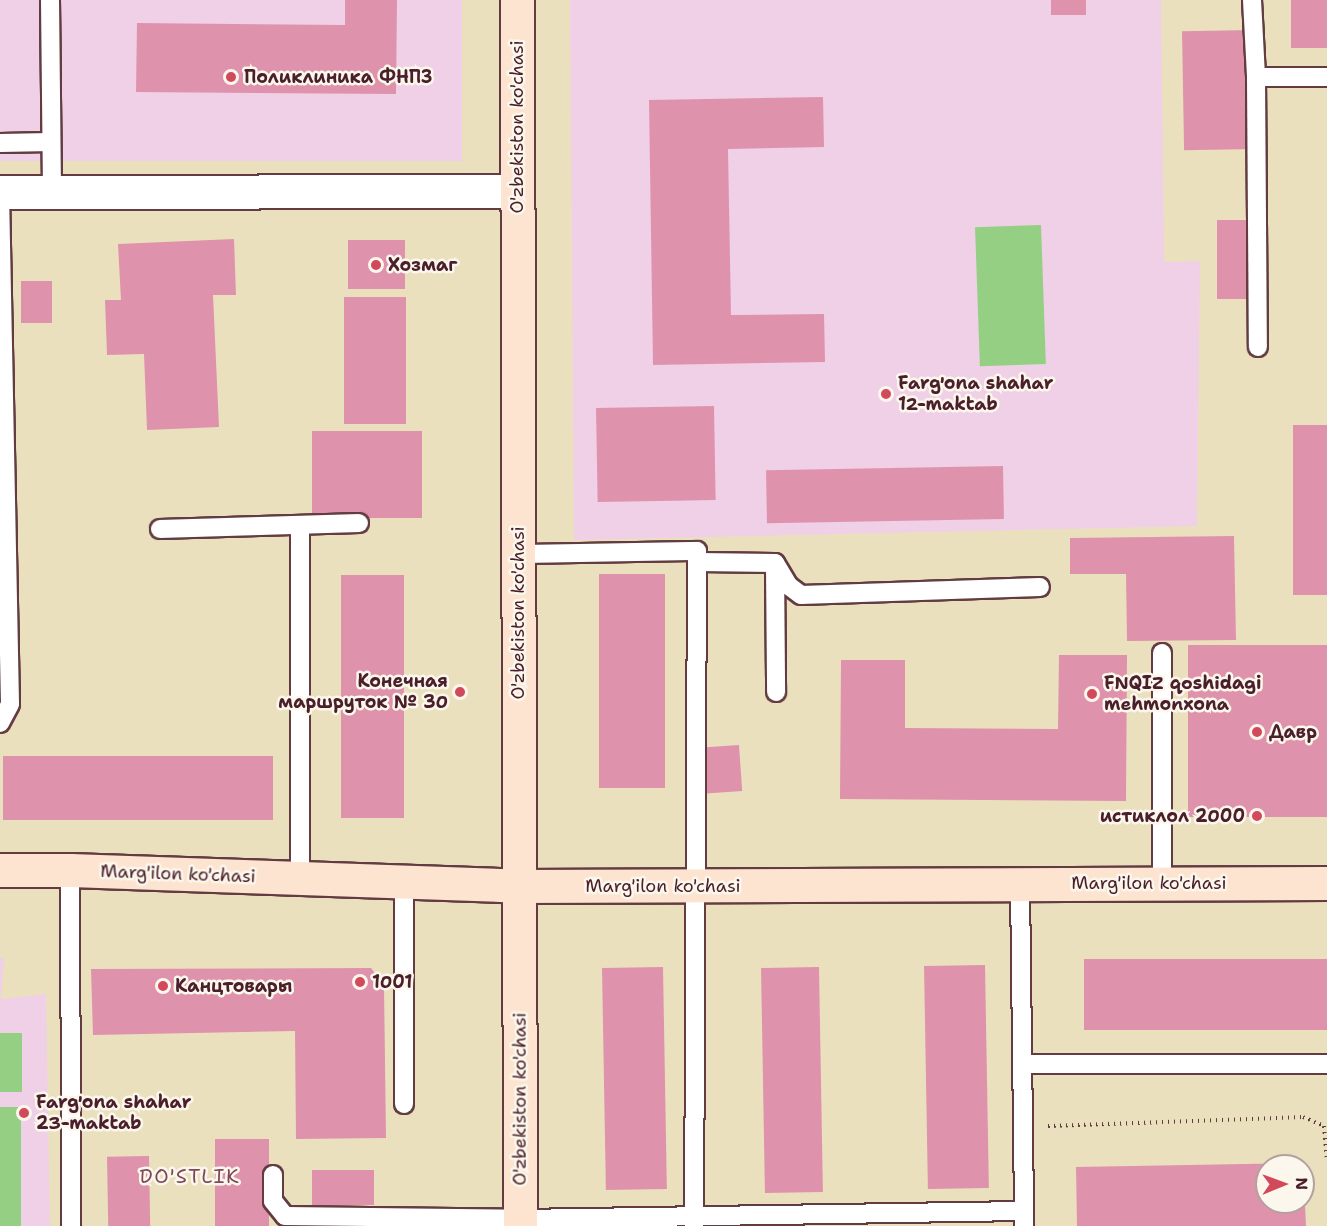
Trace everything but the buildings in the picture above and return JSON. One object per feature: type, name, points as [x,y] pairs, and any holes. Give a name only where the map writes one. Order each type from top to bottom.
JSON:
[{"type":"street","name":"O'zbekiston ko'chasi","points":[[517,0],[520,1223]]},
{"type":"street","points":[[0,192],[517,191]]},
{"type":"street","name":"Marg'ilon ko'chasi","points":[[0,870],[70,870],[519,886],[1327,883]]},
{"type":"lane","points":[[50,0],[52,191]]},
{"type":"lane","points":[[1252,0],[1255,20],[1256,76],[1258,346]]},
{"type":"lane","points":[[1256,76],[1327,77]]},
{"type":"lane","points":[[0,143],[51,142]]},
{"type":"lane","points":[[0,192],[10,704],[0,723]]},
{"type":"lane","points":[[160,529],[359,523]]},
{"type":"lane","points":[[300,526],[300,878]]},
{"type":"lane","points":[[518,554],[697,551],[694,1222]]},
{"type":"lane","points":[[698,562],[775,563]]},
{"type":"lane","points":[[775,563],[789,586],[801,595],[1040,587]]},
{"type":"lane","points":[[775,563],[777,692]]},
{"type":"lane","points":[[1162,653],[1162,883]]},
{"type":"lane","points":[[70,870],[71,1226]]},
{"type":"lane","points":[[404,882],[404,1104]]},
{"type":"lane","points":[[273,1175],[273,1201],[285,1216],[520,1223],[1024,1218],[1020,883]]},
{"type":"lane","points":[[1022,1064],[1327,1064]]},
{"type":"path","points":[[1024,1127],[1303,1117],[1324,1125],[1327,1161]]},
{"type":"shaded area","name":"Поликлиника ФНПЗ","points":[[0,0],[462,0],[462,161],[0,161]]},
{"type":"shaded area","name":"Farg'ona shahar 12-maktab","points":[[570,0],[1161,0],[1164,262],[1200,261],[1197,526],[574,540]]},
{"type":"shaded area","name":"Farg'ona shahar 23-maktab","points":[[0,958],[4,958],[1,999],[46,994],[50,1226],[0,1226]]},
{"type":"green space","points":[[1041,225],[1046,364],[980,366],[975,227]]},
{"type":"green space","points":[[0,1033],[22,1033],[22,1092],[0,1092]]},
{"type":"green space","points":[[0,1107],[21,1107],[21,1226],[0,1226]]},
{"type":"place","name":"Поликлиника ФНПЗ","points":[[231,77]]},
{"type":"place","name":"Хозмаг","points":[[376,265]]},
{"type":"place","name":"Farg'ona shahar 12-maktab","points":[[886,394]]},
{"type":"place","name":"Конечная маршруток № 30","points":[[460,692]]},
{"type":"place","name":"FNQIZ qoshidagi mehmonxona","points":[[1092,694]]},
{"type":"place","name":"Давр","points":[[1257,732]]},
{"type":"place","name":"истиклол 2000","points":[[1257,816]]},
{"type":"place","name":"1001","points":[[360,982]]},
{"type":"place","name":"Канцтовары","points":[[163,986]]},
{"type":"place","name":"Farg'ona shahar 23-maktab","points":[[24,1113]]},
{"type":"district","name":"DO'STLIK","points":[[190,1176]]}]
